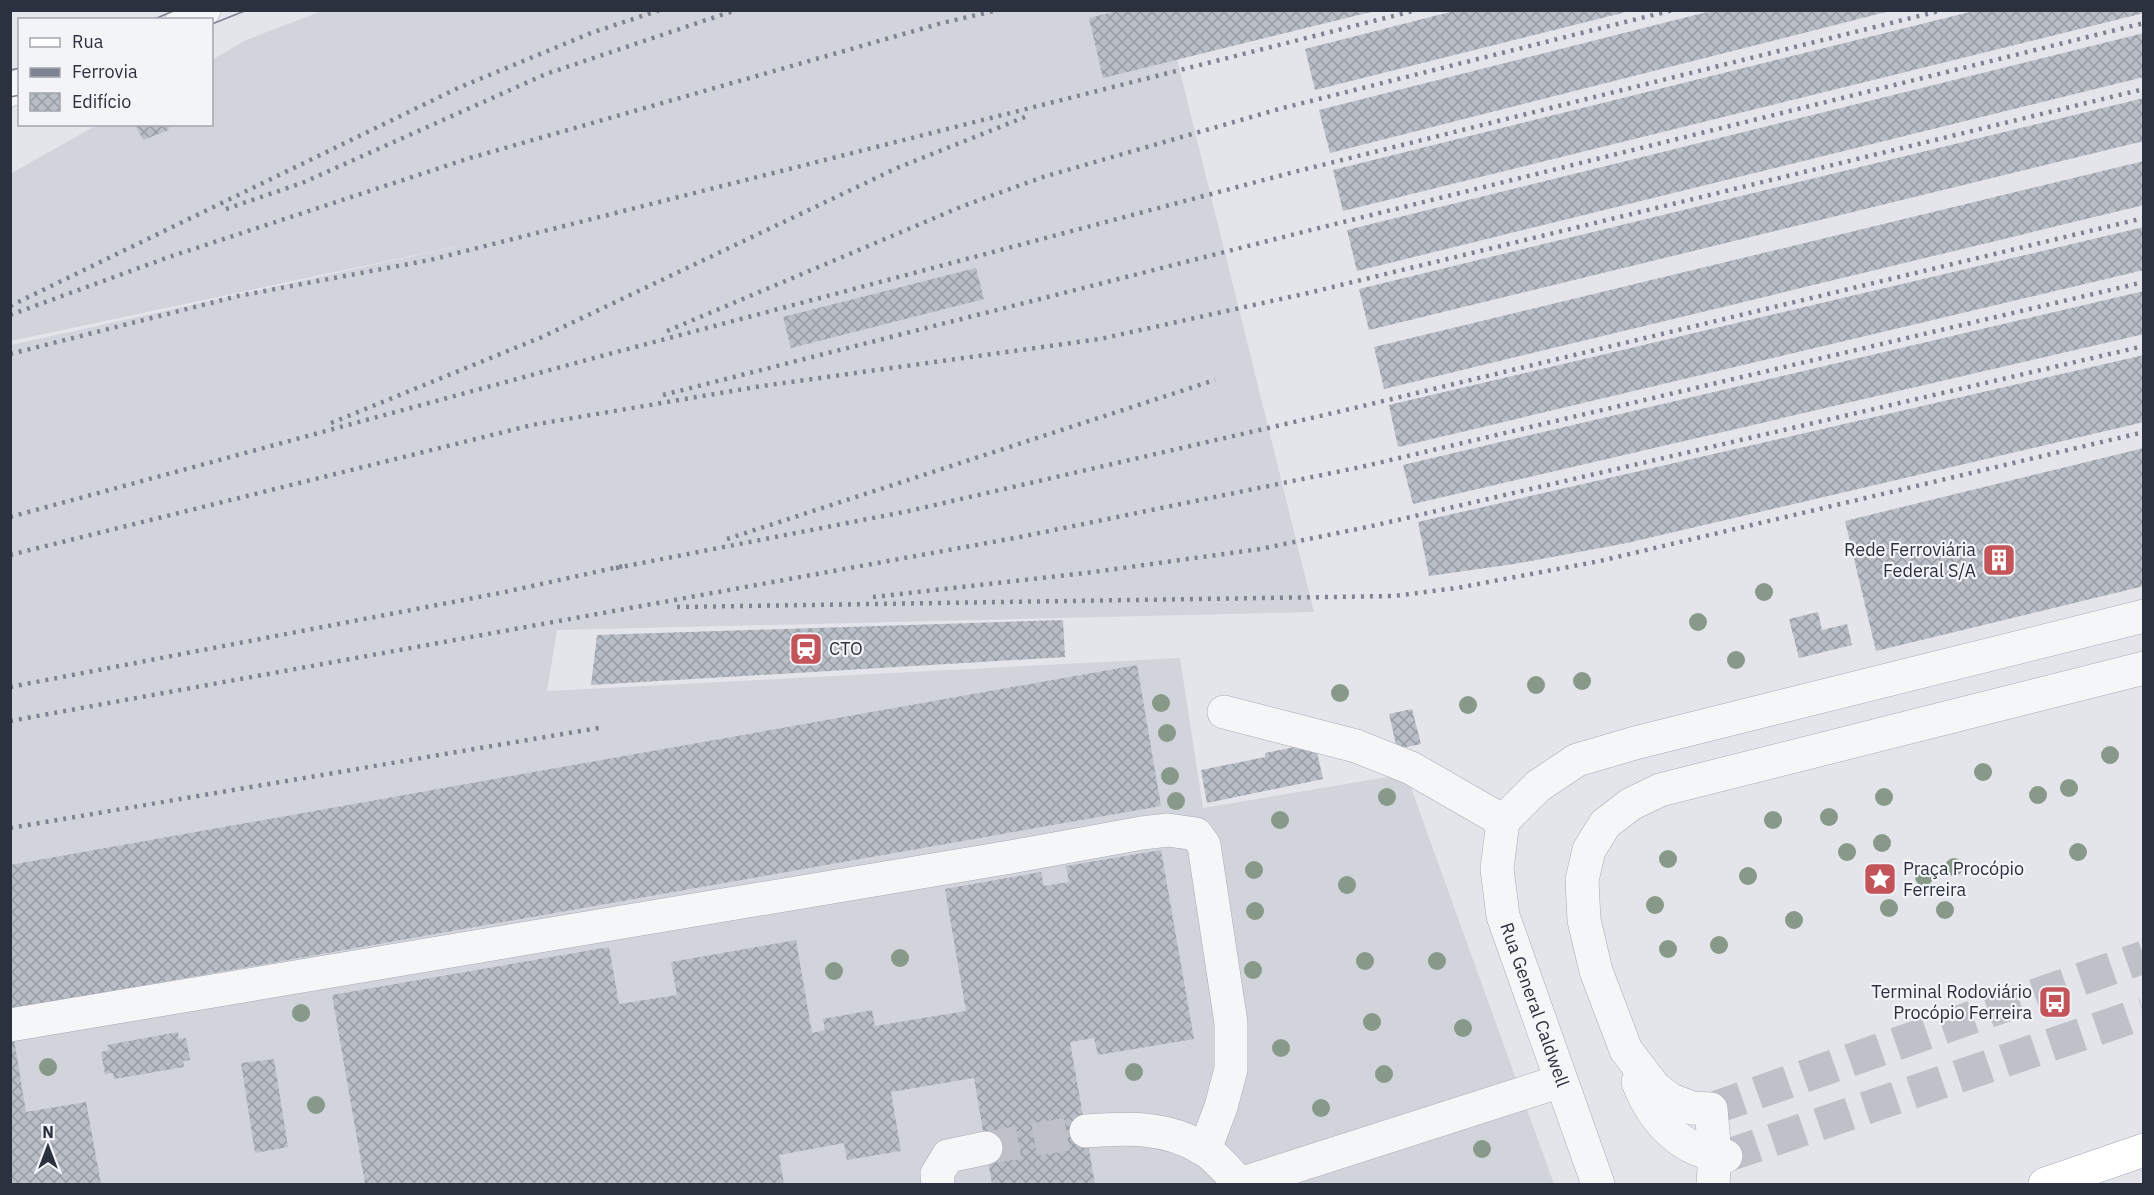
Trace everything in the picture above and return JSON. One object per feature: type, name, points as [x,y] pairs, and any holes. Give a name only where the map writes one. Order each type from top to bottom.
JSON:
[{"type":"main road","points":[[2045,1185],[2144,1150]]},
{"type":"street","points":[[186,18],[204,10]]},
{"type":"street","points":[[1224,712],[1356,746],[1411,768],[1503,821],[1538,786],[1576,760],[1635,743],[2144,616]]},
{"type":"street","points":[[1718,1165],[1677,1138],[1652,1112],[1596,971],[1584,920],[1582,880],[1589,850],[1605,824],[1631,804],[1660,790],[2144,668]]},
{"type":"street","name":"Rua General Caldwell","points":[[1503,821],[1497,869],[1503,916],[1598,1185]]},
{"type":"street","points":[[10,1025],[1168,830],[1196,834],[1204,845],[1231,1023],[1231,1069],[1221,1107],[1205,1149]]},
{"type":"street","points":[[1626,1050],[1655,1088],[1671,1100],[1692,1108],[1711,1109],[1718,1165]]},
{"type":"street","points":[[1086,1131],[1145,1129],[1170,1134],[1205,1149],[1240,1184],[1561,1081]]},
{"type":"street","points":[[938,1185],[937,1174],[941,1164],[948,1156],[986,1148]]},
{"type":"shaded area","points":[[322,11],[1165,11],[1314,612],[557,630],[547,691],[1180,658],[1203,808],[1406,774],[1554,1184],[11,1184],[11,345],[486,240],[11,341],[10,174],[95,126],[213,126],[213,59],[246,40]]},
{"type":"building","points":[[1121,10],[1375,11],[1103,78],[1089,18]]},
{"type":"building","points":[[1458,10],[1630,11],[1315,90],[1305,49]]},
{"type":"building","points":[[1715,10],[1890,11],[1330,153],[1319,110]]},
{"type":"building","points":[[1978,10],[2144,10],[2144,13],[1343,211],[1333,170]]},
{"type":"building","points":[[2144,33],[2144,77],[1357,271],[1347,230]]},
{"type":"building","points":[[2144,98],[2144,141],[1369,330],[1359,289]]},
{"type":"building","points":[[136,126],[173,126],[168,128],[169,130],[143,140]]},
{"type":"building","points":[[2144,161],[2144,205],[1384,389],[1374,347]]},
{"type":"building","points":[[2144,227],[2144,270],[1398,447],[1389,405]]},
{"type":"building","points":[[976,268],[984,299],[791,348],[783,317]]},
{"type":"building","points":[[2144,291],[2144,334],[1413,504],[1403,465]]},
{"type":"building","points":[[2144,355],[2144,422],[1627,543],[1514,564],[1429,576],[1418,522]]},
{"type":"building","name":"Rede Ferroviária Federal S/A","points":[[2144,448],[2144,586],[1876,651],[1845,521]]},
{"type":"building","points":[[1818,612],[1822,630],[1847,624],[1852,645],[1799,658],[1789,619]]},
{"type":"building","points":[[1063,620],[1065,657],[591,685],[597,635]]},
{"type":"building","points":[[1137,665],[1161,806],[10,1009],[10,865]]},
{"type":"building","points":[[1412,709],[1421,744],[1397,749],[1389,714]]},
{"type":"building","points":[[1315,743],[1323,779],[1207,803],[1201,770],[1265,757],[1265,753]]},
{"type":"building","points":[[1161,850],[1194,1039],[1098,1055],[1094,1038],[1070,1042],[1095,1184],[992,1184],[974,1078],[891,1092],[901,1151],[847,1160],[844,1143],[779,1155],[784,1184],[365,1184],[332,995],[609,947],[619,1004],[677,995],[671,962],[796,940],[812,1033],[825,1030],[823,1019],[872,1010],[875,1026],[966,1011],[945,889],[1041,872],[1044,886],[1069,882],[1066,866]]},
{"type":"building","points":[[178,1032],[179,1039],[186,1038],[190,1060],[183,1061],[184,1067],[114,1079],[113,1073],[105,1074],[101,1052],[109,1050],[107,1045]]},
{"type":"building","points":[[14,1039],[26,1112],[86,1102],[101,1184],[10,1184],[10,1040]]},
{"type":"building","points":[[274,1059],[288,1147],[255,1153],[241,1063]]},
{"type":"tunnel","points":[[1711,1109],[2144,957]]},
{"type":"tunnel","points":[[1726,1156],[2144,1013]]},
{"type":"tunnel","points":[[986,1148],[1086,1131]]},
{"type":"tram line","points":[[157,18],[176,10]]},
{"type":"tram line","points":[[213,24],[247,10]]},
{"type":"tram line","points":[[10,70],[18,68]]},
{"type":"tram line","points":[[10,97],[18,95]]},
{"type":"railway","points":[[10,306],[458,88],[591,33],[660,10]]},
{"type":"railway","points":[[226,209],[302,183],[546,74],[736,10]]},
{"type":"railway","points":[[10,315],[169,257],[470,158],[942,23],[998,10]]},
{"type":"railway","points":[[10,354],[238,296],[430,260],[1417,10]]},
{"type":"railway","points":[[667,331],[963,206],[1043,177],[1279,109],[1673,10]]},
{"type":"railway","points":[[10,517],[594,358],[1294,172],[1943,10]]},
{"type":"railway","points":[[663,395],[1307,231],[2144,23]]},
{"type":"railway","points":[[10,555],[532,425],[762,386],[1100,339],[1308,293],[2144,89]]},
{"type":"railway","points":[[331,423],[542,337],[897,168],[1025,117]]},
{"type":"railway","points":[[616,568],[909,511],[1346,410],[2144,218]]},
{"type":"railway","points":[[10,721],[1020,537],[1361,467],[2144,282]]},
{"type":"railway","points":[[873,597],[1086,573],[1260,549],[1372,526],[2144,346]]},
{"type":"railway","points":[[727,539],[1215,380]]},
{"type":"railway","points":[[677,607],[1394,596],[1457,588],[1600,561],[2144,432]]},
{"type":"railway","points":[[10,687],[505,592],[623,566]]},
{"type":"railway","points":[[10,828],[604,727]]},
{"type":"place","name":"Rede Ferroviária Federal S/A","points":[[1999,560]]},
{"type":"place","name":"CTO","points":[[806,649]]},
{"type":"place","name":"Praça Procópio Ferreira","points":[[1880,879]]},
{"type":"place","name":"Terminal Rodoviário Procópio Ferreira","points":[[2055,1002]]}]
